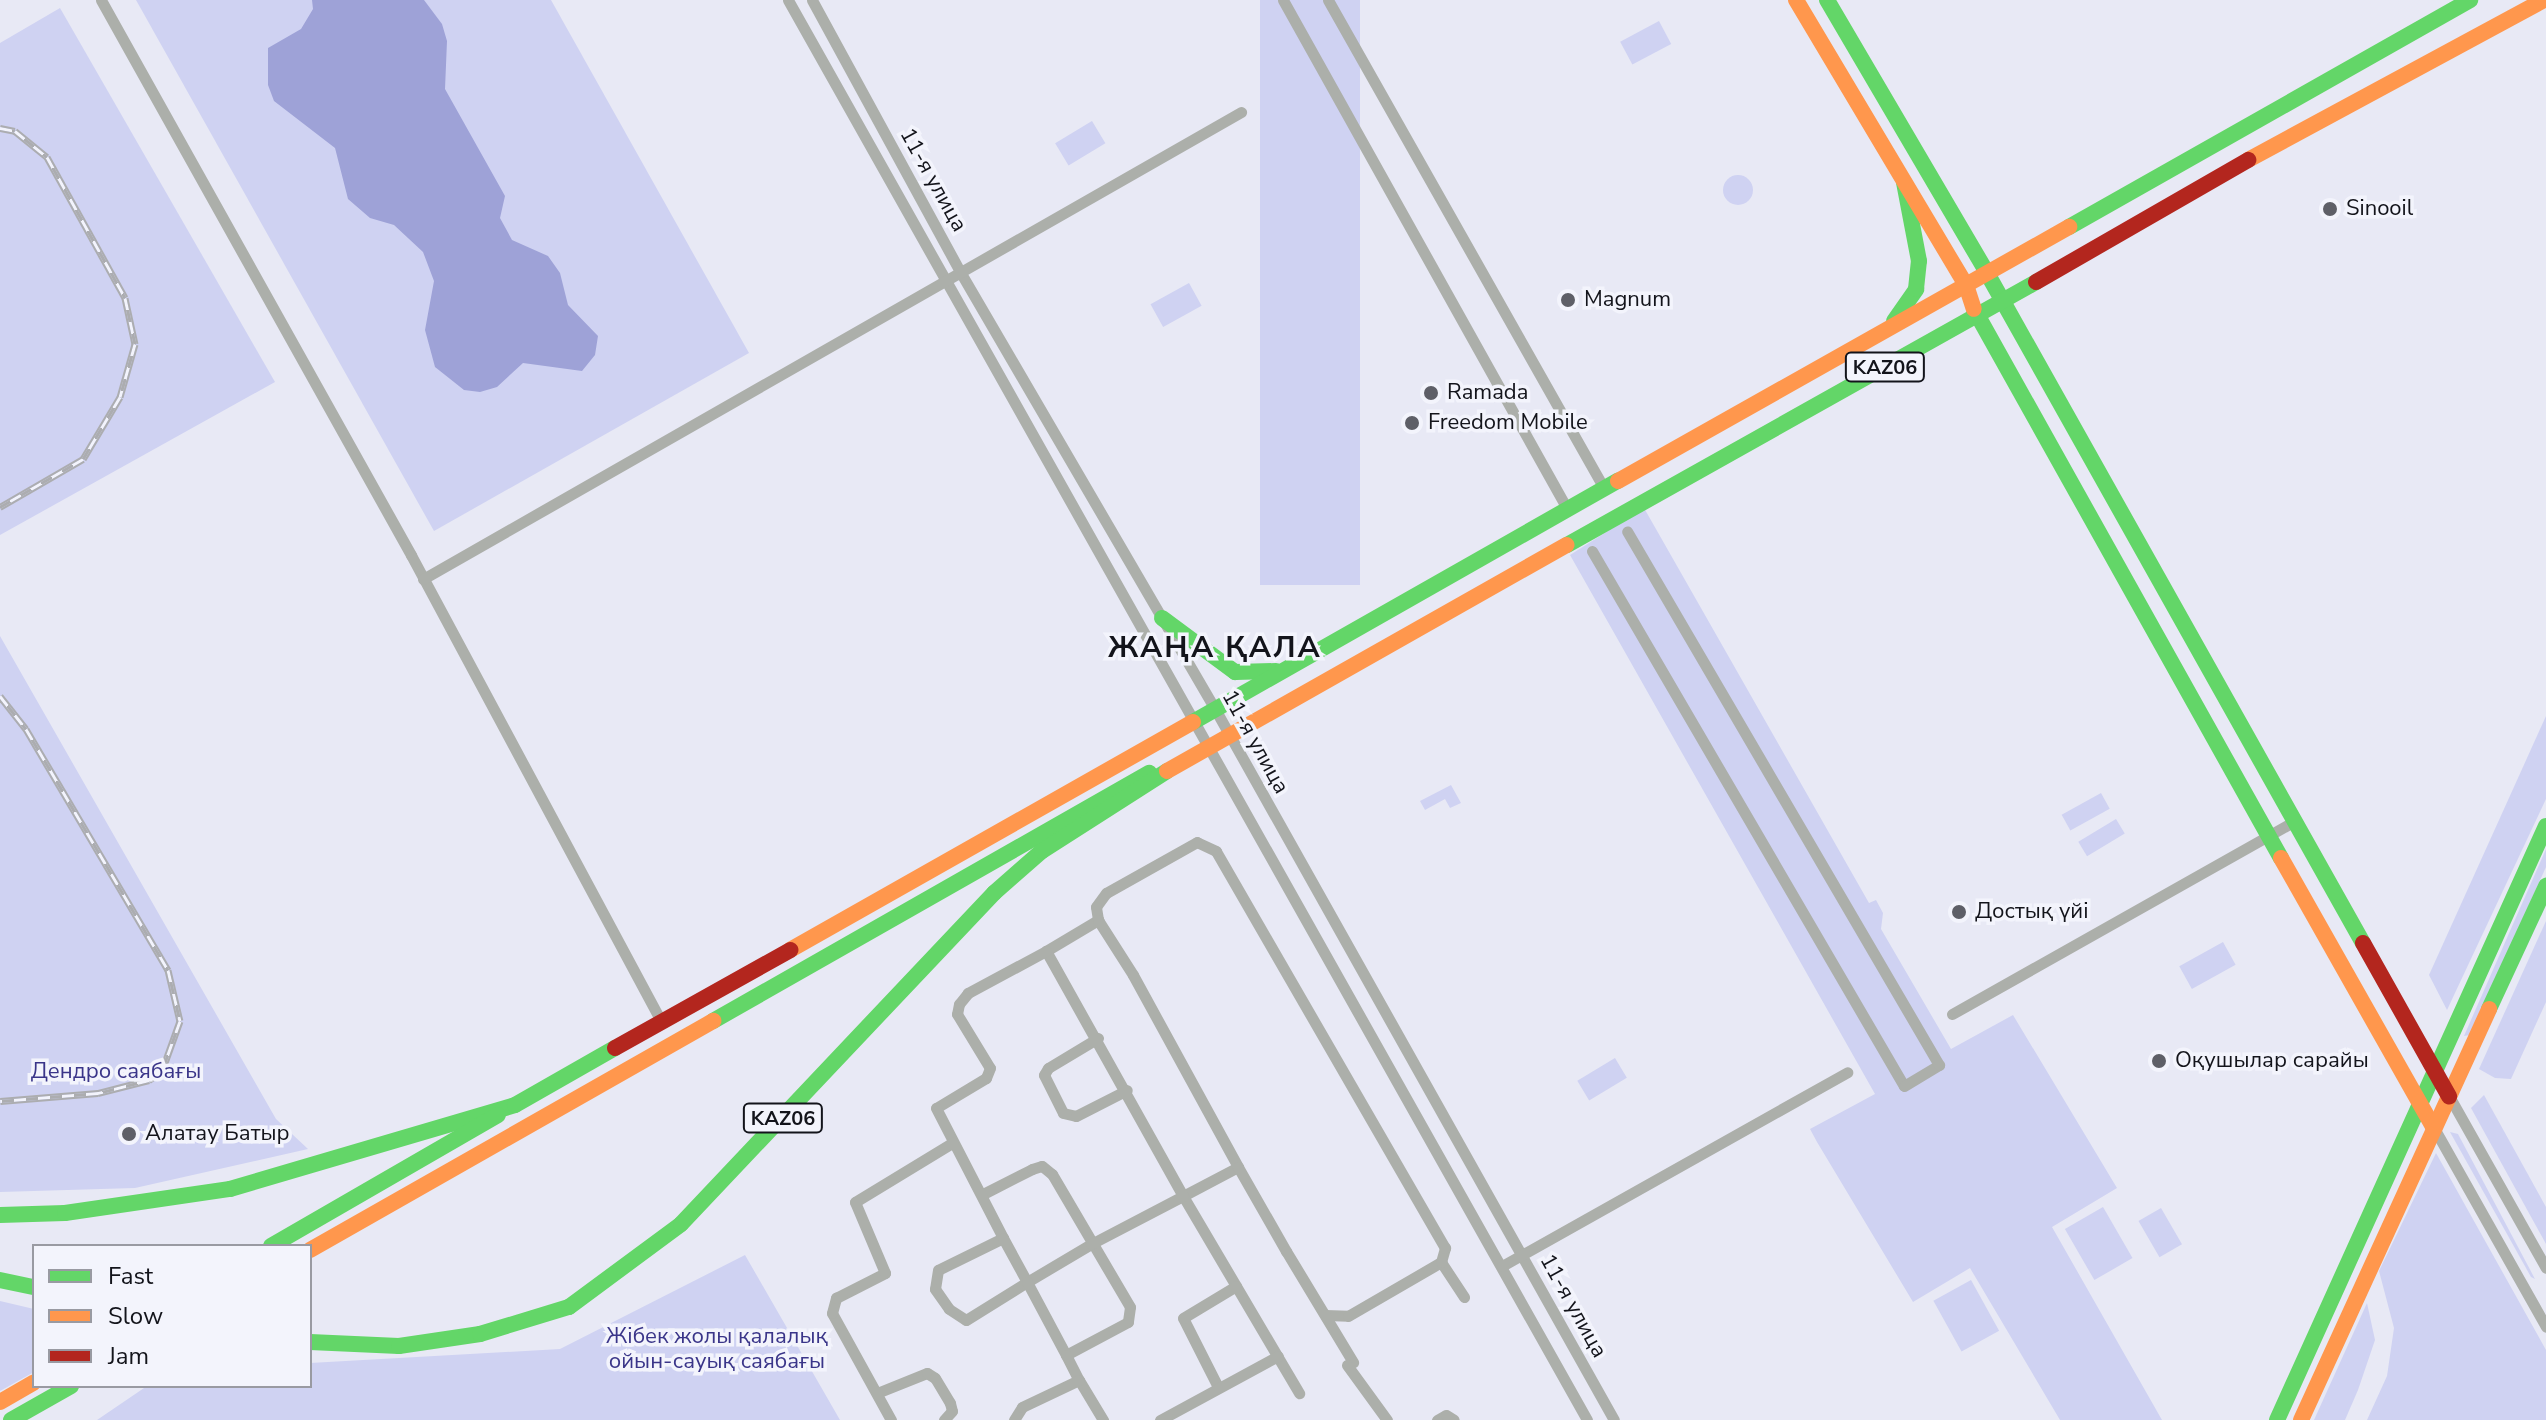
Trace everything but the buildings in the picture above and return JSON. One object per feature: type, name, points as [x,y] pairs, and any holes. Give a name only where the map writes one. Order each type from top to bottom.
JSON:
[{"type":"main road","points":[[1796,0],[1966,285],[1976,316],[2434,1128]]},
{"type":"main road","points":[[1827,0],[2003,301],[2449,1096]]},
{"type":"main road","name":"KАZ06","points":[[274,1244],[2470,0]]},
{"type":"main road","name":"KАZ06","points":[[312,1249],[1106,795],[1227,735],[2003,301],[2167,204],[2544,0]]},
{"type":"main road","points":[[1884,332],[1906,308],[1917,284],[1919,261],[1904,182]]},
{"type":"main road","points":[[1162,618],[1235,672],[1286,670]]},
{"type":"main road","name":"KАZ06","points":[[312,1342],[399,1346],[480,1334],[569,1307],[624,1271],[681,1224],[994,893],[1042,851],[1192,754]]},
{"type":"main road","points":[[2277,1420],[2546,826]]},
{"type":"main road","points":[[2301,1420],[2546,886]]},
{"type":"main road","name":"KАZ06","points":[[0,1215],[65,1213],[230,1189],[515,1105]]},
{"type":"main road","points":[[0,1280],[32,1287]]},
{"type":"main road","points":[[0,1402],[32,1383]]},
{"type":"main road","points":[[11,1420],[67,1388]]},
{"type":"street","points":[[101,0],[423,579],[662,1023]]},
{"type":"street","name":"11-я улица","points":[[788,0],[1191,722],[1587,1420]]},
{"type":"street","name":"11-я улица","points":[[812,0],[962,275],[1215,709],[1614,1420]]},
{"type":"street","points":[[1283,0],[1565,505]]},
{"type":"street","points":[[1328,0],[1601,483]]},
{"type":"street","points":[[423,579],[962,275],[1241,112]]},
{"type":"street","points":[[1592,551],[1900,1080],[1904,1086],[1912,1082],[1939,1065],[1627,531]]},
{"type":"street","points":[[1952,1014],[2295,821]]},
{"type":"street","points":[[1325,1315],[1348,1316],[1441,1262],[1445,1248],[1216,851],[1197,842],[1106,893],[1096,907],[1098,920],[1325,1315],[1350,1364],[1387,1420]]},
{"type":"street","points":[[1098,920],[968,993],[959,1004],[957,1014],[990,1068],[986,1078],[936,1108],[952,1143],[983,1194],[1003,1238],[1103,1420]]},
{"type":"street","points":[[1046,951],[1098,1038],[1183,1196],[1299,1393]]},
{"type":"street","points":[[1098,1038],[1044,1075],[1063,1113],[1076,1116],[1127,1090]]},
{"type":"street","points":[[1502,1266],[1847,1072]]},
{"type":"street","points":[[2449,1096],[2546,1268]]},
{"type":"street","points":[[2434,1128],[2546,1327]]},
{"type":"street","points":[[891,1420],[832,1313],[836,1298],[885,1273],[855,1202],[952,1143]]},
{"type":"street","points":[[983,1194],[1042,1166],[1052,1174],[1131,1315],[1128,1322],[1066,1355]]},
{"type":"street","points":[[1003,1238],[938,1270],[935,1289],[949,1309],[966,1320],[1091,1244],[1238,1167]]},
{"type":"street","points":[[1441,1262],[1464,1297]]},
{"type":"street","points":[[1218,1387],[1183,1318],[1236,1286]]},
{"type":"street","points":[[1160,1420],[1278,1356]]},
{"type":"street","points":[[877,1393],[927,1373],[935,1378],[950,1403],[952,1411],[944,1420]]},
{"type":"street","points":[[1014,1420],[1022,1407],[1079,1380]]},
{"type":"street","points":[[1437,1420],[1446,1415],[1454,1420]]},
{"type":"green space","points":[[136,0],[551,0],[749,353],[434,531]]},
{"type":"green space","points":[[1260,0],[1360,0],[1360,585],[1260,585]]},
{"type":"green space","points":[[60,8],[275,382],[0,535],[0,43]]},
{"type":"green space","points":[[1659,21],[1671,44],[1632,65],[1620,42]]},
{"type":"green space","points":[[1092,121],[1105,143],[1069,165],[1055,143]]},
{"type":"green space","points":[[1738,175],[1749,179],[1753,190],[1749,201],[1738,205],[1727,201],[1723,190],[1727,179]]},
{"type":"green space","points":[[1189,283],[1202,306],[1163,327],[1151,304]]},
{"type":"green space","points":[[1644,508],[1869,903],[1876,900],[1883,913],[1881,929],[1951,1049],[2013,1015],[2117,1188],[2052,1227],[2162,1420],[2060,1420],[1970,1268],[1913,1302],[1817,1142],[1810,1129],[1875,1094],[1570,555]]},
{"type":"green space","name":"Дендро саябағы","points":[[0,636],[276,1119],[308,1149],[135,1188],[0,1192]]},
{"type":"green space","points":[[2546,716],[2546,799],[2447,1010],[2429,975]]},
{"type":"green space","points":[[1451,785],[1461,803],[1450,808],[1445,799],[1425,810],[1420,801]]},
{"type":"green space","points":[[2101,793],[2110,809],[2070,831],[2062,815]]},
{"type":"green space","points":[[2116,819],[2125,834],[2087,856],[2078,842]]},
{"type":"green space","points":[[2546,849],[2546,867],[2470,1035],[2464,1036]]},
{"type":"green space","points":[[2546,921],[2546,1002],[2511,1079],[2495,1078],[2479,1069]]},
{"type":"green space","points":[[2223,942],[2236,965],[2192,989],[2179,966]]},
{"type":"green space","points":[[1615,1058],[1627,1078],[1589,1100],[1577,1081]]},
{"type":"green space","points":[[2484,1095],[2546,1207],[2546,1244],[2471,1108]]},
{"type":"green space","points":[[2450,1132],[2458,1134],[2535,1279],[2531,1277]]},
{"type":"green space","points":[[2436,1153],[2546,1350],[2546,1420],[2367,1420],[2387,1376],[2394,1328],[2379,1271]]},
{"type":"green space","points":[[2103,1207],[2132,1258],[2094,1280],[2065,1229]]},
{"type":"green space","points":[[2161,1208],[2182,1244],[2159,1257],[2138,1221]]},
{"type":"green space","name":"Жібек жолы қалалық ойын-сауық саябағы","points":[[745,1255],[840,1420],[97,1420],[144,1388],[312,1388],[312,1363],[560,1349]]},
{"type":"green space","points":[[1971,1280],[1999,1331],[1962,1352],[1933,1301]]},
{"type":"green space","points":[[0,1301],[32,1309],[32,1373],[0,1391]]},
{"type":"green space","points":[[2367,1303],[2375,1340],[2345,1420],[2314,1420]]},
{"type":"water","points":[[312,0],[424,0],[442,24],[447,41],[445,89],[505,196],[500,218],[512,240],[548,256],[560,273],[568,305],[598,336],[595,355],[582,371],[523,363],[497,387],[480,392],[464,390],[435,367],[425,330],[434,281],[423,252],[394,225],[370,218],[348,199],[335,148],[274,101],[268,85],[268,48],[301,29],[313,9]]},
{"type":"railway","points":[[0,128],[15,131],[47,157],[125,298],[135,344],[120,397],[83,459],[0,507]]},
{"type":"railway","points":[[0,696],[26,729],[168,970],[180,1021],[162,1071],[149,1080],[98,1093],[0,1101]]},
{"type":"traffic: fast","points":[[1827,0],[1987,273],[2363,943]]},
{"type":"traffic: fast","points":[[2069,227],[2470,0]]},
{"type":"traffic: fast","points":[[1894,321],[1916,289],[1919,261],[1904,182]]},
{"type":"traffic: fast","points":[[1567,545],[2036,282]]},
{"type":"traffic: fast","points":[[1974,309],[2281,858]]},
{"type":"traffic: fast","points":[[1193,722],[1618,481]]},
{"type":"traffic: fast","points":[[1162,618],[1235,672],[1276,671]]},
{"type":"traffic: fast","points":[[312,1342],[399,1346],[480,1334],[569,1307],[681,1224],[994,893],[1042,851],[1167,771]]},
{"type":"traffic: fast","points":[[713,1021],[1149,773]]},
{"type":"traffic: fast","points":[[2277,1420],[2546,826]]},
{"type":"traffic: fast","points":[[2489,1009],[2546,886]]},
{"type":"traffic: fast","points":[[0,1215],[65,1213],[230,1189],[515,1105],[615,1048]]},
{"type":"traffic: fast","points":[[274,1244],[498,1115]]},
{"type":"traffic: fast","points":[[0,1280],[32,1287]]},
{"type":"traffic: fast","points":[[11,1420],[67,1388]]},
{"type":"traffic: slow","points":[[1796,0],[1966,285],[1974,309]]},
{"type":"traffic: slow","points":[[2248,160],[2544,0]]},
{"type":"traffic: slow","points":[[1618,481],[2069,227]]},
{"type":"traffic: slow","points":[[1167,771],[1567,545]]},
{"type":"traffic: slow","points":[[790,950],[1193,722]]},
{"type":"traffic: slow","points":[[2281,858],[2434,1128]]},
{"type":"traffic: slow","points":[[2301,1420],[2489,1009]]},
{"type":"traffic: slow","points":[[312,1249],[713,1021]]},
{"type":"traffic: slow","points":[[0,1402],[32,1383]]},
{"type":"traffic: jam","points":[[2036,282],[2248,160]]},
{"type":"traffic: jam","points":[[2363,943],[2449,1096]]},
{"type":"traffic: jam","points":[[615,1048],[790,950]]},
{"type":"place","name":"Sinooil","points":[[2330,209]]},
{"type":"place","name":"Magnum","points":[[1568,300]]},
{"type":"place","name":"Ramada","points":[[1431,393]]},
{"type":"place","name":"Freedom Mobile","points":[[1412,423]]},
{"type":"place","name":"Достық үйі","points":[[1959,912]]},
{"type":"place","name":"Оқушылар сарайы","points":[[2159,1061]]},
{"type":"place","name":"Алатау Батыр","points":[[129,1134]]},
{"type":"district","name":"ЖАҢА ҚАЛА","points":[[1215,648]]}]
